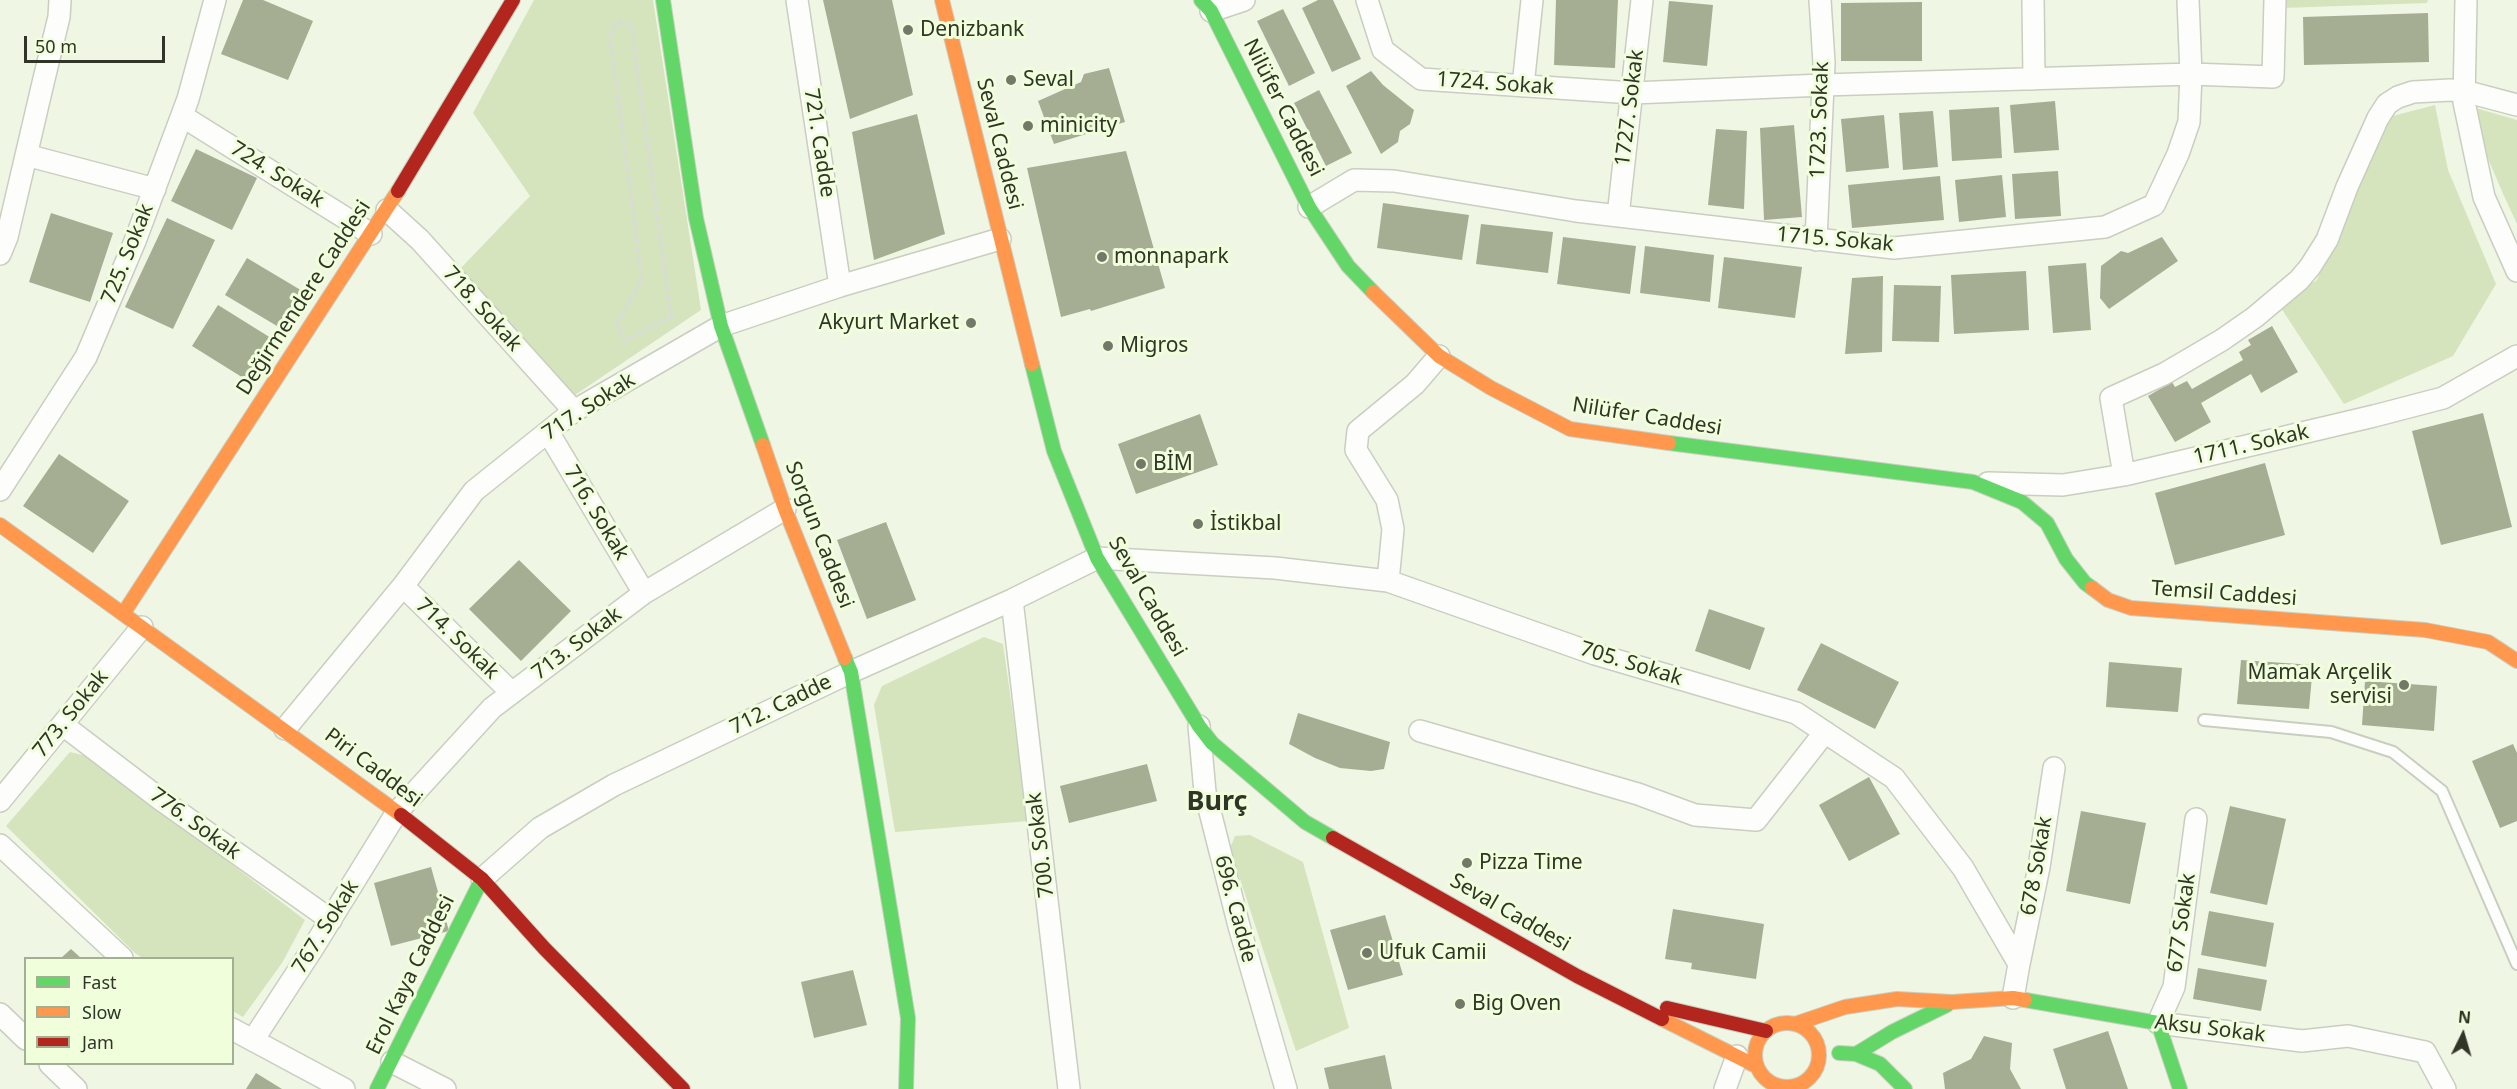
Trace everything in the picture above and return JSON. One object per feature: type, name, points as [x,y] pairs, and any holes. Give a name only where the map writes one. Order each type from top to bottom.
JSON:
[{"type":"street","points":[[0,254],[7,237],[59,17],[60,0]]},
{"type":"street","name":"725. Sokak","points":[[0,490],[86,357],[135,241],[182,116],[215,0]]},
{"type":"street","name":"Değirmendere Caddesi","points":[[123,614],[387,210],[513,0]]},
{"type":"street","name":"Sorgun Caddesi","points":[[663,0],[696,218],[721,326],[785,509],[850,672],[908,1018],[906,1089]]},
{"type":"street","name":"721. Cadde","points":[[797,0],[840,286]]},
{"type":"street","name":"Seval Caddesi","points":[[942,0],[1054,451],[1097,558],[1199,726],[1212,743],[1305,822],[1618,996],[1756,1066],[1767,1081],[1785,1088],[1802,1084],[1815,1072]]},
{"type":"street","points":[[1206,5],[1244,0]]},
{"type":"street","name":"1724. Sokak","points":[[1367,0],[1383,50],[1421,79],[1633,93],[2191,74],[2273,77],[2275,0]]},
{"type":"street","points":[[1523,86],[1532,0]]},
{"type":"street","name":"1727. Sokak","points":[[1618,216],[1642,0]]},
{"type":"street","name":"1723. Sokak","points":[[1816,240],[1823,85],[1820,0]]},
{"type":"street","points":[[2033,0],[2034,79]]},
{"type":"street","name":"1715. Sokak","points":[[1309,207],[1354,180],[1394,181],[1618,216],[1894,248],[2104,226],[2154,205],[2178,154],[2189,122],[2191,74],[2188,0]]},
{"type":"street","points":[[2466,0],[2464,102],[2484,197],[2517,271]]},
{"type":"street","name":"Nilüfer Caddesi","points":[[1206,5],[1309,207],[1348,266],[1391,311],[1440,356],[1491,388],[1569,429],[1828,465],[1973,482]]},
{"type":"street","points":[[2124,475],[2111,398],[2163,374],[2222,340],[2255,317],[2299,280],[2327,240],[2364,147],[2378,117],[2387,104],[2398,97],[2413,93],[2464,91],[2517,105]]},
{"type":"street","name":"724. Sokak","points":[[182,116],[371,234]]},
{"type":"street","points":[[26,155],[155,189]]},
{"type":"street","name":"718. Sokak","points":[[387,210],[420,240],[574,411]]},
{"type":"street","name":"717. Sokak","points":[[285,729],[402,586],[474,490],[574,411],[721,326],[840,286],[1000,239]]},
{"type":"street","points":[[1388,581],[1393,529],[1387,500],[1356,450],[1358,432],[1415,384],[1440,356]]},
{"type":"street","name":"1711. Sokak","points":[[1973,482],[2063,485],[2124,475],[2443,398],[2517,356]]},
{"type":"street","name":"716. Sokak","points":[[548,432],[644,593]]},
{"type":"street","name":"Temsil Caddesi","points":[[1973,482],[2022,502],[2047,523],[2066,559],[2085,583],[2108,600],[2131,608],[2425,630],[2488,642],[2517,660]]},
{"type":"street","name":"713. Sokak","points":[[397,812],[492,708],[644,593],[785,509]]},
{"type":"street","name":"Piri Caddesi","points":[[0,525],[285,729],[397,812],[482,879],[543,948],[683,1089]]},
{"type":"street","name":"705. Sokak","points":[[1097,558],[1275,568],[1388,581],[1594,654],[1796,713],[1894,778],[1963,868],[2019,964]]},
{"type":"street","name":"712. Cadde","points":[[482,879],[540,828],[614,785],[850,672],[1012,600],[1097,558]]},
{"type":"street","name":"714. Sokak","points":[[402,586],[512,693]]},
{"type":"street","name":"700. Sokak","points":[[1012,600],[1070,1089]]},
{"type":"street","name":"773. Sokak","points":[[0,801],[142,627]]},
{"type":"street","name":"776. Sokak","points":[[63,724],[160,799],[331,920]]},
{"type":"street","name":"696. Cadde","points":[[1199,726],[1205,792],[1239,926],[1286,1089]]},
{"type":"street","points":[[1420,731],[1638,794],[1695,815],[1756,820],[1825,732]]},
{"type":"street","name":"678 Sokak","points":[[2019,964],[2054,768]]},
{"type":"street","name":"767. Sokak","points":[[252,1040],[331,920],[397,812]]},
{"type":"street","name":"677 Sokak","points":[[2158,1023],[2174,987],[2196,819]]},
{"type":"street","points":[[0,845],[121,957]]},
{"type":"street","name":"Erol Kaya Caddesi","points":[[377,1089],[482,879]]},
{"type":"street","points":[[2013,998],[2019,964]]},
{"type":"street","name":"Seval Caddesi","points":[[1618,996],[1766,1031],[1775,1026],[1795,1024]]},
{"type":"street","name":"Aksu Sokak","points":[[1795,1024],[1845,1007],[1897,999],[1952,1002],[2013,998],[2158,1023],[2302,1041],[2348,1036],[2425,1052],[2445,1089]]},
{"type":"street","name":"Aksu Sokak","points":[[1856,1054],[1923,1015],[1952,1002]]},
{"type":"street","points":[[0,1014],[24,1037]]},
{"type":"street","points":[[2158,1023],[2180,1089]]},
{"type":"street","points":[[1795,1024],[1808,1031],[1817,1043],[1819,1051],[1815,1072],[1821,1089]]},
{"type":"street","points":[[234,1030],[344,1089]]},
{"type":"street","points":[[1756,1066],[1756,1047],[1766,1031]]},
{"type":"street","points":[[1819,1051],[1856,1054],[1880,1064],[1905,1089]]},
{"type":"street","points":[[1725,1089],[1737,1056]]},
{"type":"street","points":[[392,1062],[445,1089]]},
{"type":"street","points":[[1880,1064],[1889,1089]]},
{"type":"street","points":[[51,1065],[76,1089]]},
{"type":"lane","points":[[2204,720],[2331,732],[2393,752],[2442,791],[2517,964]]},
{"type":"path","points":[[617,22],[631,24],[671,317],[625,341],[617,324],[642,280],[610,37],[617,22]]},
{"type":"green space","points":[[534,0],[653,0],[701,310],[575,395],[459,270],[530,196],[473,113]]},
{"type":"green space","points":[[2283,0],[2428,0],[2427,3],[2283,8]]},
{"type":"green space","points":[[2435,105],[2448,170],[2496,284],[2453,356],[2344,404],[2279,305],[2317,280],[2385,118]]},
{"type":"green space","points":[[2465,105],[2517,120],[2517,224],[2504,196]]},
{"type":"green space","points":[[984,637],[1003,644],[1028,821],[895,832],[874,705],[882,686]]},
{"type":"green space","points":[[70,752],[90,757],[305,920],[282,963],[243,1017],[234,1012],[234,957],[141,957],[136,954],[6,826]]},
{"type":"green space","points":[[1250,835],[1303,862],[1349,1028],[1296,1051],[1230,848],[1235,836]]},
{"type":"building","points":[[243,0],[263,0],[313,21],[288,80],[221,54]]},
{"type":"building","points":[[823,0],[892,0],[913,95],[850,119]]},
{"type":"building","points":[[1318,0],[1333,0],[1361,59],[1332,72],[1302,8]]},
{"type":"building","points":[[1556,0],[1618,0],[1615,68],[1554,65]]},
{"type":"building","points":[[1669,1],[1713,5],[1707,66],[1663,62]]},
{"type":"building","points":[[1922,2],[1922,61],[1841,61],[1841,3]]},
{"type":"building","points":[[1283,9],[1315,73],[1289,86],[1257,21]]},
{"type":"building","points":[[2428,13],[2429,62],[2304,65],[2303,17]]},
{"type":"building","points":[[1109,68],[1125,122],[1054,144],[1038,101],[1081,82],[1084,74]]},
{"type":"building","points":[[1371,71],[1383,85],[1414,110],[1410,124],[1400,131],[1398,142],[1381,154],[1346,86]]},
{"type":"building","points":[[1319,90],[1352,153],[1326,166],[1294,103]]},
{"type":"building","points":[[2055,101],[2059,150],[2014,153],[2010,105]]},
{"type":"building","points":[[1999,107],[2002,158],[1952,161],[1949,110]]},
{"type":"building","points":[[1933,111],[1938,167],[1903,170],[1899,113]]},
{"type":"building","points":[[917,114],[945,234],[874,260],[852,132]]},
{"type":"building","points":[[1884,115],[1889,168],[1846,172],[1841,119]]},
{"type":"building","points":[[1794,125],[1802,217],[1764,220],[1760,128]]},
{"type":"building","points":[[1716,129],[1747,131],[1744,209],[1708,205]]},
{"type":"building","points":[[196,149],[257,178],[232,230],[171,201]]},
{"type":"building","name":"monnapark","points":[[1126,151],[1165,288],[1091,311],[1090,309],[1061,317],[1027,168]]},
{"type":"building","points":[[2058,171],[2061,216],[2015,219],[2012,174]]},
{"type":"building","points":[[2002,175],[2006,217],[1959,222],[1955,180]]},
{"type":"building","points":[[1940,176],[1944,220],[1852,228],[1848,185]]},
{"type":"building","points":[[1383,203],[1469,215],[1462,260],[1377,248]]},
{"type":"building","points":[[51,213],[113,233],[90,302],[29,282]]},
{"type":"building","points":[[167,218],[215,240],[173,329],[125,307]]},
{"type":"building","points":[[1481,224],[1553,232],[1548,273],[1476,264]]},
{"type":"building","points":[[1563,237],[1636,246],[1630,294],[1557,284]]},
{"type":"building","points":[[2162,237],[2178,261],[2109,309],[2100,298],[2101,266],[2121,251],[2128,253]]},
{"type":"building","points":[[1645,246],[1714,255],[1710,302],[1640,293]]},
{"type":"building","points":[[1724,257],[1802,267],[1795,318],[1718,308]]},
{"type":"building","points":[[247,258],[304,292],[282,329],[225,295]]},
{"type":"building","points":[[2086,263],[2091,330],[2053,333],[2048,266]]},
{"type":"building","points":[[2026,271],[2029,330],[1954,334],[1951,275]]},
{"type":"building","points":[[1883,276],[1882,352],[1845,354],[1852,278]]},
{"type":"building","points":[[1894,285],[1941,286],[1939,342],[1892,341]]},
{"type":"building","points":[[218,305],[271,338],[245,379],[192,346]]},
{"type":"building","points":[[2272,326],[2298,372],[2261,393],[2251,374],[2201,403],[2211,422],[2175,442],[2148,396],[2172,382],[2175,387],[2187,381],[2192,389],[2243,360],[2239,352],[2251,345],[2248,340]]},
{"type":"building","points":[[2483,413],[2512,527],[2441,545],[2412,431]]},
{"type":"building","points":[[1200,414],[1218,465],[1136,494],[1118,444]]},
{"type":"building","points":[[59,454],[129,501],[93,553],[23,506]]},
{"type":"building","points":[[2265,463],[2285,535],[2175,565],[2155,493]]},
{"type":"building","points":[[886,522],[916,600],[867,619],[837,540]]},
{"type":"building","points":[[519,560],[571,611],[521,661],[469,609]]},
{"type":"building","points":[[1709,609],[1765,628],[1750,670],[1695,651]]},
{"type":"building","points":[[1821,643],[1899,682],[1875,729],[1797,690]]},
{"type":"building","points":[[2241,660],[2313,665],[2309,709],[2237,704]]},
{"type":"building","points":[[2109,662],[2182,668],[2178,712],[2106,707]]},
{"type":"building","points":[[2365,681],[2437,686],[2434,731],[2362,725]]},
{"type":"building","points":[[1298,713],[1390,742],[1384,769],[1371,771],[1340,768],[1289,744]]},
{"type":"building","points":[[2513,744],[2517,753],[2517,821],[2500,828],[2472,761]]},
{"type":"building","points":[[1147,764],[1157,801],[1069,823],[1060,786]]},
{"type":"building","points":[[1869,777],[1900,834],[1849,861],[1819,805]]},
{"type":"building","points":[[2230,806],[2286,819],[2267,905],[2210,893]]},
{"type":"building","points":[[2081,811],[2146,823],[2130,904],[2066,891]]},
{"type":"building","points":[[431,867],[449,931],[391,946],[374,883]]},
{"type":"building","points":[[1673,909],[1764,924],[1756,979],[1691,969],[1692,963],[1665,959]]},
{"type":"building","points":[[2209,911],[2274,923],[2266,967],[2201,955]]},
{"type":"building","name":"Ufuk Camii","points":[[1385,915],[1403,975],[1348,990],[1330,930]]},
{"type":"building","points":[[71,949],[80,957],[62,957]]},
{"type":"building","points":[[2198,968],[2267,980],[2261,1011],[2193,999]]},
{"type":"building","points":[[853,970],[867,1025],[814,1038],[801,982]]},
{"type":"building","points":[[2108,1031],[2128,1089],[2066,1089],[2053,1049]]},
{"type":"building","points":[[1984,1036],[2012,1043],[2010,1069],[2021,1089],[1945,1089],[1943,1073],[1971,1059]]},
{"type":"building","points":[[1385,1055],[1392,1089],[1329,1089],[1324,1068]]},
{"type":"building","points":[[256,1073],[282,1089],[246,1089]]},
{"type":"traffic: fast","points":[[663,0],[696,218],[721,326],[763,445]]},
{"type":"traffic: fast","points":[[1201,0],[1211,11],[1309,207],[1348,266],[1373,292]]},
{"type":"traffic: fast","points":[[1032,364],[1054,451],[1097,558],[1199,726],[1212,743],[1305,822],[1333,838]]},
{"type":"traffic: fast","points":[[1669,443],[1973,482],[2022,502],[2047,523],[2066,559],[2085,583],[2092,588]]},
{"type":"traffic: fast","points":[[845,658],[851,672],[908,1018],[906,1089]]},
{"type":"traffic: fast","points":[[377,1089],[482,879]]},
{"type":"traffic: fast","points":[[2025,1000],[2158,1023],[2180,1089]]},
{"type":"traffic: fast","points":[[1856,1054],[1892,1032],[1947,1005]]},
{"type":"traffic: fast","points":[[1839,1053],[1856,1054],[1880,1064],[1905,1089]]},
{"type":"traffic: slow","points":[[942,0],[1032,364]]},
{"type":"traffic: slow","points":[[123,614],[398,191]]},
{"type":"traffic: slow","points":[[1373,292],[1439,356],[1491,388],[1570,429],[1669,443]]},
{"type":"traffic: slow","points":[[763,445],[785,509],[845,658]]},
{"type":"traffic: slow","points":[[0,525],[401,815]]},
{"type":"traffic: slow","points":[[2092,588],[2108,600],[2131,608],[2425,630],[2488,642],[2517,661]]},
{"type":"traffic: slow","points":[[1795,1024],[1845,1007],[1897,999],[1952,1002],[2013,998],[2025,1000]]},
{"type":"traffic: slow","points":[[1662,1019],[1756,1066]]},
{"type":"traffic: slow","points":[[1781,1023],[1793,1023],[1810,1032],[1817,1043],[1819,1055],[1817,1067],[1810,1078],[1793,1087],[1781,1087],[1769,1082],[1760,1073],[1755,1061],[1755,1049],[1760,1037],[1769,1028],[1781,1023]]},
{"type":"traffic: jam","points":[[398,191],[513,0]]},
{"type":"traffic: jam","points":[[401,815],[482,879],[544,948],[683,1089]]},
{"type":"traffic: jam","points":[[1333,838],[1577,976],[1662,1019]]},
{"type":"traffic: jam","points":[[1667,1008],[1766,1031]]},
{"type":"place","name":"Denizbank","points":[[908,30]]},
{"type":"place","name":"Seval","points":[[1011,80]]},
{"type":"place","name":"minicity","points":[[1028,126]]},
{"type":"place","name":"monnapark","points":[[1102,257]]},
{"type":"place","name":"Akyurt Market","points":[[971,323]]},
{"type":"place","name":"Migros","points":[[1108,346]]},
{"type":"place","name":"BİM","points":[[1141,464]]},
{"type":"place","name":"İstikbal","points":[[1198,524]]},
{"type":"place","name":"Mamak Arçelik servisi","points":[[2404,685]]},
{"type":"place","name":"Pizza Time","points":[[1467,863]]},
{"type":"place","name":"Ufuk Camii","points":[[1367,953]]},
{"type":"place","name":"Big Oven","points":[[1460,1004]]},
{"type":"district","name":"Burç","points":[[1217,802]]}]
